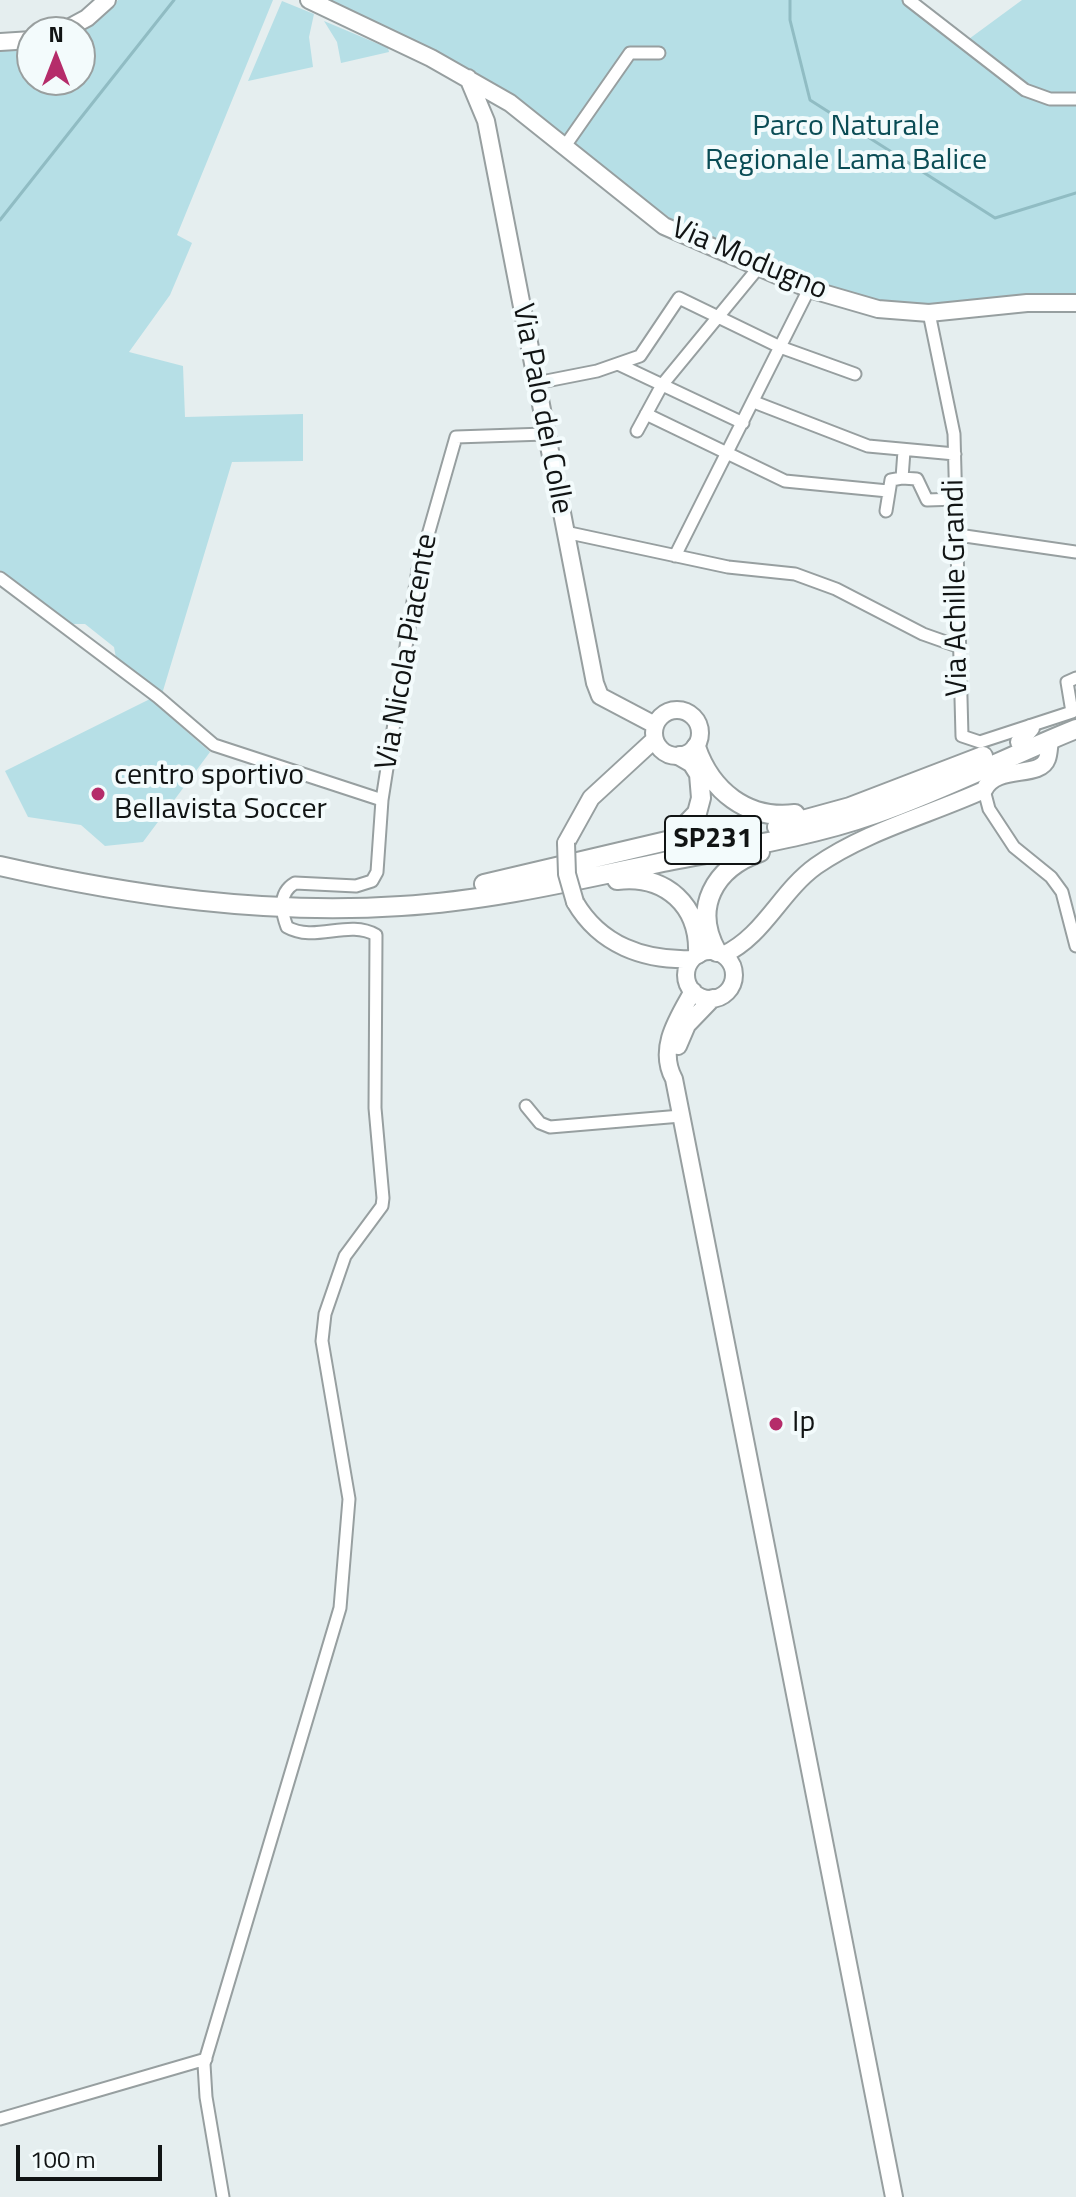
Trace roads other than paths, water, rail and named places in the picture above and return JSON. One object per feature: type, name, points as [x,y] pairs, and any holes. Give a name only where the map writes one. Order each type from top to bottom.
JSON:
[{"type":"main road","name":"SP231","points":[[281,906],[401,897],[484,884],[794,823],[850,807],[955,767],[1025,735],[1076,721]]},
{"type":"main road","name":"SP231","points":[[0,866],[144,895],[281,906],[339,909],[449,902],[815,831],[889,809],[1076,729]]},
{"type":"main road","points":[[688,752],[722,791],[753,810],[774,815],[798,814],[955,767]]},
{"type":"main road","points":[[484,884],[671,840],[697,813],[701,798],[699,774],[688,752]]},
{"type":"main road","points":[[720,953],[707,928],[707,898],[713,885],[733,863],[760,852],[825,837],[928,800],[987,767]]},
{"type":"main road","points":[[449,902],[505,902],[622,880],[652,882],[679,896],[688,907],[696,926],[695,957]]},
{"type":"street","points":[[89,16],[107,0]]},
{"type":"street","name":"Via Modugno","points":[[309,0],[468,78],[498,96],[664,226],[809,289],[878,309],[929,313],[1027,303],[1076,303]]},
{"type":"street","points":[[909,0],[1025,90],[1050,99],[1076,99]]},
{"type":"street","points":[[565,146],[630,53],[659,53]]},
{"type":"street","name":"Via Palo del Colle","points":[[468,78],[486,121],[545,434],[600,696],[633,712],[657,733]]},
{"type":"street","points":[[486,121],[486,100],[498,96]]},
{"type":"street","points":[[637,431],[662,385],[759,267]]},
{"type":"street","points":[[675,556],[809,289]]},
{"type":"street","points":[[536,383],[640,356],[679,298],[780,347],[855,374]]},
{"type":"street","name":"Via Achille Grandi","points":[[929,313],[954,434],[958,535],[957,646],[962,736],[980,742],[1025,735],[1072,712],[1067,682],[1076,678]]},
{"type":"street","points":[[618,364],[743,423]]},
{"type":"street","points":[[754,402],[868,446],[955,454]]},
{"type":"street","points":[[646,414],[785,481],[888,491]]},
{"type":"street","name":"Via Nicola Piacente","points":[[0,578],[158,697],[214,745],[382,800],[418,570],[456,437],[545,434]]},
{"type":"street","points":[[902,478],[904,451]]},
{"type":"street","points":[[886,511],[891,480],[902,478],[917,479],[927,500],[957,499]]},
{"type":"street","points":[[565,532],[675,556],[795,574],[836,589],[923,634],[957,646]]},
{"type":"street","points":[[958,535],[1076,552]]},
{"type":"street","points":[[657,733],[688,752],[700,733],[689,713],[673,710],[657,733],[591,798],[566,843],[567,874],[575,902],[603,937],[652,957],[690,987],[713,998]]},
{"type":"street","points":[[674,1079],[681,1036],[713,998],[727,992],[734,970],[754,934],[787,891],[818,865],[874,835],[984,790],[987,784],[1005,774],[1033,770],[1045,764],[1050,740]]},
{"type":"street","points":[[984,790],[989,809],[1014,847],[1051,877],[1062,892],[1076,946]]},
{"type":"street","points":[[223,2197],[204,2088],[206,2059],[340,1608],[349,1499],[322,1341],[325,1314],[345,1256],[382,1206],[383,1198],[375,1108],[376,935],[363,928],[300,934],[287,927],[281,906],[287,888],[295,883],[356,886],[372,881],[377,872],[382,800]]},
{"type":"street","points":[[652,957],[695,957],[720,953],[754,934]]},
{"type":"street","points":[[720,953],[734,970]]},
{"type":"street","points":[[695,957],[687,971],[690,987],[669,1040],[670,1071],[894,2197]]},
{"type":"street","points":[[526,1106],[540,1123],[550,1127],[681,1116]]},
{"type":"street","points":[[0,2119],[206,2059]]},
{"type":"waterway","points":[[0,220],[174,0]]},
{"type":"waterway","points":[[790,0],[790,20],[810,100],[995,218],[1076,193]]},
{"type":"place","name":"centro sportivo Bellavista Soccer","points":[[98,794]]},
{"type":"place","name":"Ip","points":[[776,1424]]},
{"type":"park label","name":"Parco Naturale Regionale Lama Balice","points":[[846,145]]}]
